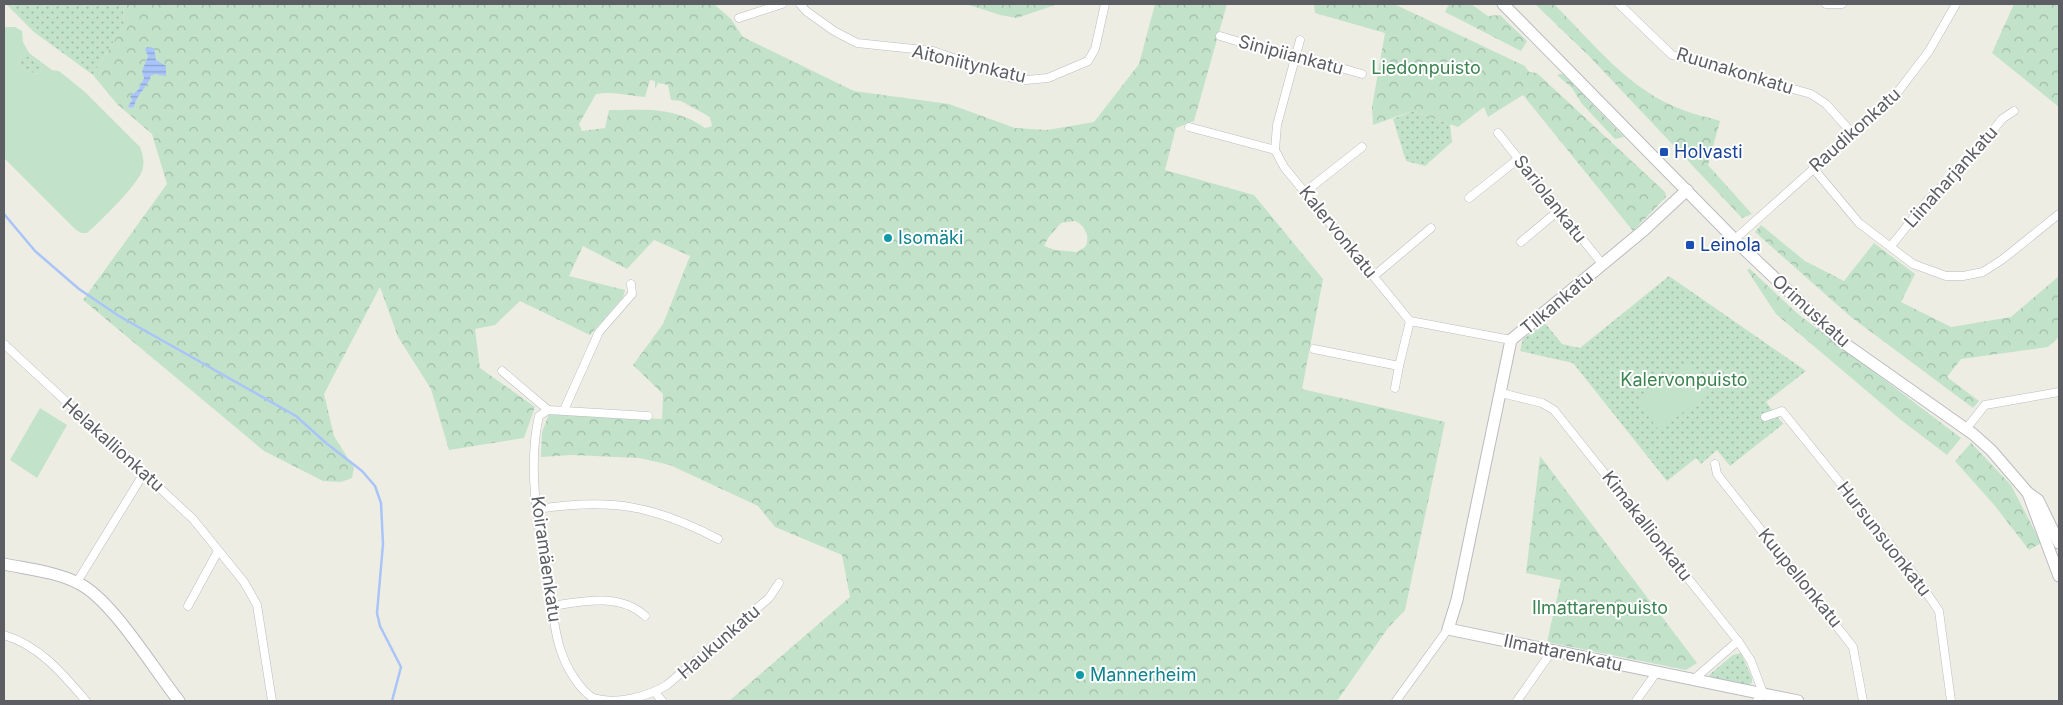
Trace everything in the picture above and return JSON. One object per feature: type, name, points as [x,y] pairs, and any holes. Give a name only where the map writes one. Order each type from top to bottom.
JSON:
[{"type":"street","points":[[739,18],[782,4]]},
{"type":"street","name":"Aitoniitynkatu","points":[[800,4],[806,11],[834,31],[857,43],[933,51],[1012,78],[1026,80],[1048,78],[1088,61],[1095,49],[1105,4]]},
{"type":"street","name":"Orimuskatu","points":[[1503,4],[1734,239],[1841,341],[1966,429],[1992,450],[2028,493],[2038,500],[2059,543]]},
{"type":"street","name":"Ruunakonkatu","points":[[1619,4],[1672,55],[1811,94],[1826,104],[1853,134]]},
{"type":"street","points":[[1826,4],[1842,4]]},
{"type":"street","name":"Raudikonkatu","points":[[1734,239],[1894,97],[1929,51],[1956,4]]},
{"type":"street","name":"Sinipiiankatu","points":[[1220,36],[1286,56],[1296,55],[1362,74]]},
{"type":"street","points":[[1189,127],[1275,150],[1277,125],[1300,40]]},
{"type":"street","name":"Liinaharjankatu","points":[[1891,246],[1927,201],[1966,164],[2002,119],[2014,111]]},
{"type":"street","name":"Sariolankatu","points":[[1498,133],[1558,211],[1603,265]]},
{"type":"street","points":[[1305,192],[1362,147]]},
{"type":"street","name":"Kalervonkatu","points":[[1275,150],[1284,167],[1410,321]]},
{"type":"street","points":[[1469,198],[1518,159]]},
{"type":"street","points":[[1813,168],[1853,217],[1913,264],[1946,276],[1963,276],[1983,272],[2003,260],[2059,214]]},
{"type":"street","name":"Tilkankatu","points":[[1448,629],[1476,510],[1512,340],[1658,218],[1687,190]]},
{"type":"street","points":[[1520,242],[1558,211]]},
{"type":"street","points":[[1374,276],[1431,228]]},
{"type":"street","points":[[564,410],[599,332],[608,318],[632,294],[632,284]]},
{"type":"street","points":[[1395,388],[1410,321],[1512,340]]},
{"type":"street","name":"Helakallionkatu","points":[[4,344],[193,519],[244,582],[257,605],[272,701]]},
{"type":"street","points":[[1314,350],[1399,366]]},
{"type":"street","points":[[502,371],[548,410],[648,416]]},
{"type":"street","points":[[1966,429],[1985,405],[2059,392]]},
{"type":"street","name":"Kimakallionkatu","points":[[1501,393],[1542,403],[1554,410],[1738,641],[1751,661],[1760,697]]},
{"type":"street","name":"Koiramäenkatu","points":[[548,410],[539,416],[534,441],[538,509],[552,606],[561,653],[577,681],[592,700]]},
{"type":"street","name":"Hursunsuonkatu","points":[[1765,417],[1782,411],[1913,573],[1940,611],[1951,701]]},
{"type":"street","name":"Kuupellonkatu","points":[[1715,464],[1717,474],[1853,647],[1863,701]]},
{"type":"street","points":[[77,582],[144,473]]},
{"type":"street","name":"Orimuskatu","points":[[2028,493],[2030,502],[2056,555],[2059,573]]},
{"type":"street","points":[[538,509],[591,503],[631,506],[670,517],[718,539]]},
{"type":"street","points":[[188,606],[218,551]]},
{"type":"street","points":[[4,564],[77,582],[97,596],[114,614],[179,701]]},
{"type":"street","name":"Haukunkatu","points":[[592,700],[619,700],[654,692],[674,681],[769,598],[779,583]]},
{"type":"street","points":[[552,606],[605,600],[632,607],[645,616]]},
{"type":"street","points":[[1396,701],[1448,629]]},
{"type":"street","name":"Ilmattarenkatu","points":[[1448,629],[1693,680],[1760,697],[1798,701]]},
{"type":"street","points":[[4,635],[42,653],[86,701]]},
{"type":"street","points":[[1693,680],[1738,641]]},
{"type":"street","points":[[1517,701],[1552,651]]},
{"type":"street","points":[[1636,701],[1656,673]]},
{"type":"street","points":[[654,692],[662,701]]},
{"type":"green space","points":[[6,4],[123,4],[124,25],[93,75],[34,32]]},
{"type":"green space","points":[[123,4],[714,4],[731,19],[743,37],[854,91],[949,104],[1015,128],[1047,130],[1094,122],[1139,64],[1155,4],[1227,4],[1194,121],[1176,128],[1165,170],[1254,195],[1323,279],[1302,389],[1445,422],[1405,610],[1388,628],[1337,701],[729,701],[850,597],[842,555],[775,527],[758,506],[670,465],[639,458],[572,455],[541,457],[542,432],[549,414],[662,419],[663,394],[633,365],[663,324],[690,256],[654,240],[627,269],[583,246],[569,276],[625,290],[623,297],[590,335],[520,301],[495,325],[475,329],[480,368],[535,407],[524,438],[449,450],[431,389],[398,337],[380,287],[324,394],[334,436],[354,468],[352,478],[341,482],[323,481],[264,451],[83,300],[167,184],[152,134],[117,104],[93,75],[124,25]],"holes":[[[154,49],[153,56],[160,64],[142,89],[134,107],[128,106],[132,100],[130,96],[138,90],[144,78],[146,62],[149,54]],[[650,80],[655,81],[655,89],[658,83],[668,85],[671,100],[681,101],[710,117],[712,126],[705,128],[682,116],[659,111],[609,110],[605,128],[582,131],[579,124],[596,94],[614,93],[645,97]],[[1075,221],[1082,225],[1087,236],[1085,247],[1077,252],[1055,250],[1044,246],[1048,238],[1061,223]]]},
{"type":"green space","points":[[966,4],[1055,5],[1017,18],[1000,15]]},
{"type":"green space","name":"Liedonpuisto","points":[[1314,4],[1394,4],[1525,66],[1529,72],[1537,73],[1665,192],[1666,197],[1633,231],[1523,95],[1488,117],[1484,107],[1458,127],[1412,111],[1373,125],[1372,107],[1385,33],[1315,13]]},
{"type":"green space","points":[[1449,4],[1471,4],[1488,16],[1500,15],[1527,41],[1521,51],[1445,12]]},
{"type":"green space","points":[[1535,4],[1554,4],[1613,64],[1646,91],[1664,102],[1683,110],[1720,121],[1708,165],[1752,214],[1742,218],[1588,55]]},
{"type":"green space","points":[[2014,4],[2059,4],[2059,107],[1992,53]]},
{"type":"green space","points":[[4,27],[15,27],[22,31],[23,42],[29,53],[52,70],[59,71],[85,92],[140,147],[143,165],[139,177],[118,203],[87,233],[81,233],[4,158]],"holes":[[[29,56],[43,67],[38,74],[26,71],[18,65],[20,59]]]},
{"type":"green space","points":[[29,56],[43,67],[38,74],[26,71],[18,65],[20,58]]},
{"type":"green space","points":[[1563,74],[1624,137],[1615,139],[1582,104],[1572,88],[1557,75]]},
{"type":"green space","points":[[1412,111],[1450,124],[1452,142],[1425,166],[1406,161],[1393,119]]},
{"type":"green space","points":[[1761,225],[1805,261],[1844,281],[1874,243],[1915,274],[1901,302],[1951,327],[2011,317],[2059,276],[2059,337],[2048,347],[1961,359],[1947,377],[1979,401],[1973,408],[1851,317],[1755,232]]},
{"type":"green space","points":[[1750,269],[1798,314],[1961,438],[1947,455],[1901,420],[1776,314],[1747,270]]},
{"type":"green space","name":"Kalervonpuisto","points":[[1669,276],[1806,371],[1766,402],[1783,424],[1730,466],[1717,450],[1701,464],[1696,458],[1667,481],[1573,363],[1520,351],[1523,339],[1545,323],[1562,344],[1580,348]]},
{"type":"green space","points":[[1689,364],[1710,392],[1659,430],[1638,402]]},
{"type":"green space","points":[[40,408],[67,425],[37,478],[10,460]]},
{"type":"green space","points":[[1971,443],[2011,485],[2041,543],[2029,550],[1995,506],[1955,461]]},
{"type":"green space","name":"Ilmattarenpuisto","points":[[1540,456],[1697,663],[1686,670],[1547,642],[1561,580],[1526,573]]},
{"type":"green space","points":[[1741,653],[1752,678],[1752,682],[1748,686],[1713,680],[1709,675],[1733,655]]},
{"type":"water","points":[[147,47],[154,48],[156,60],[166,66],[166,76],[154,74],[151,76],[134,107],[130,108],[128,106],[132,100],[130,96],[138,90],[144,78],[142,71],[148,56],[145,49]]},
{"type":"waterway","points":[[4,214],[35,251],[79,289],[119,316],[296,416],[326,443],[362,471],[375,486],[381,503],[383,544],[377,613],[380,626],[401,667],[392,701]]},
{"type":"place","name":"Holvasti","points":[[1664,152]]},
{"type":"place","name":"Isomäki","points":[[888,238]]},
{"type":"place","name":"Leinola","points":[[1690,245]]},
{"type":"place","name":"Mannerheim","points":[[1080,675]]}]
